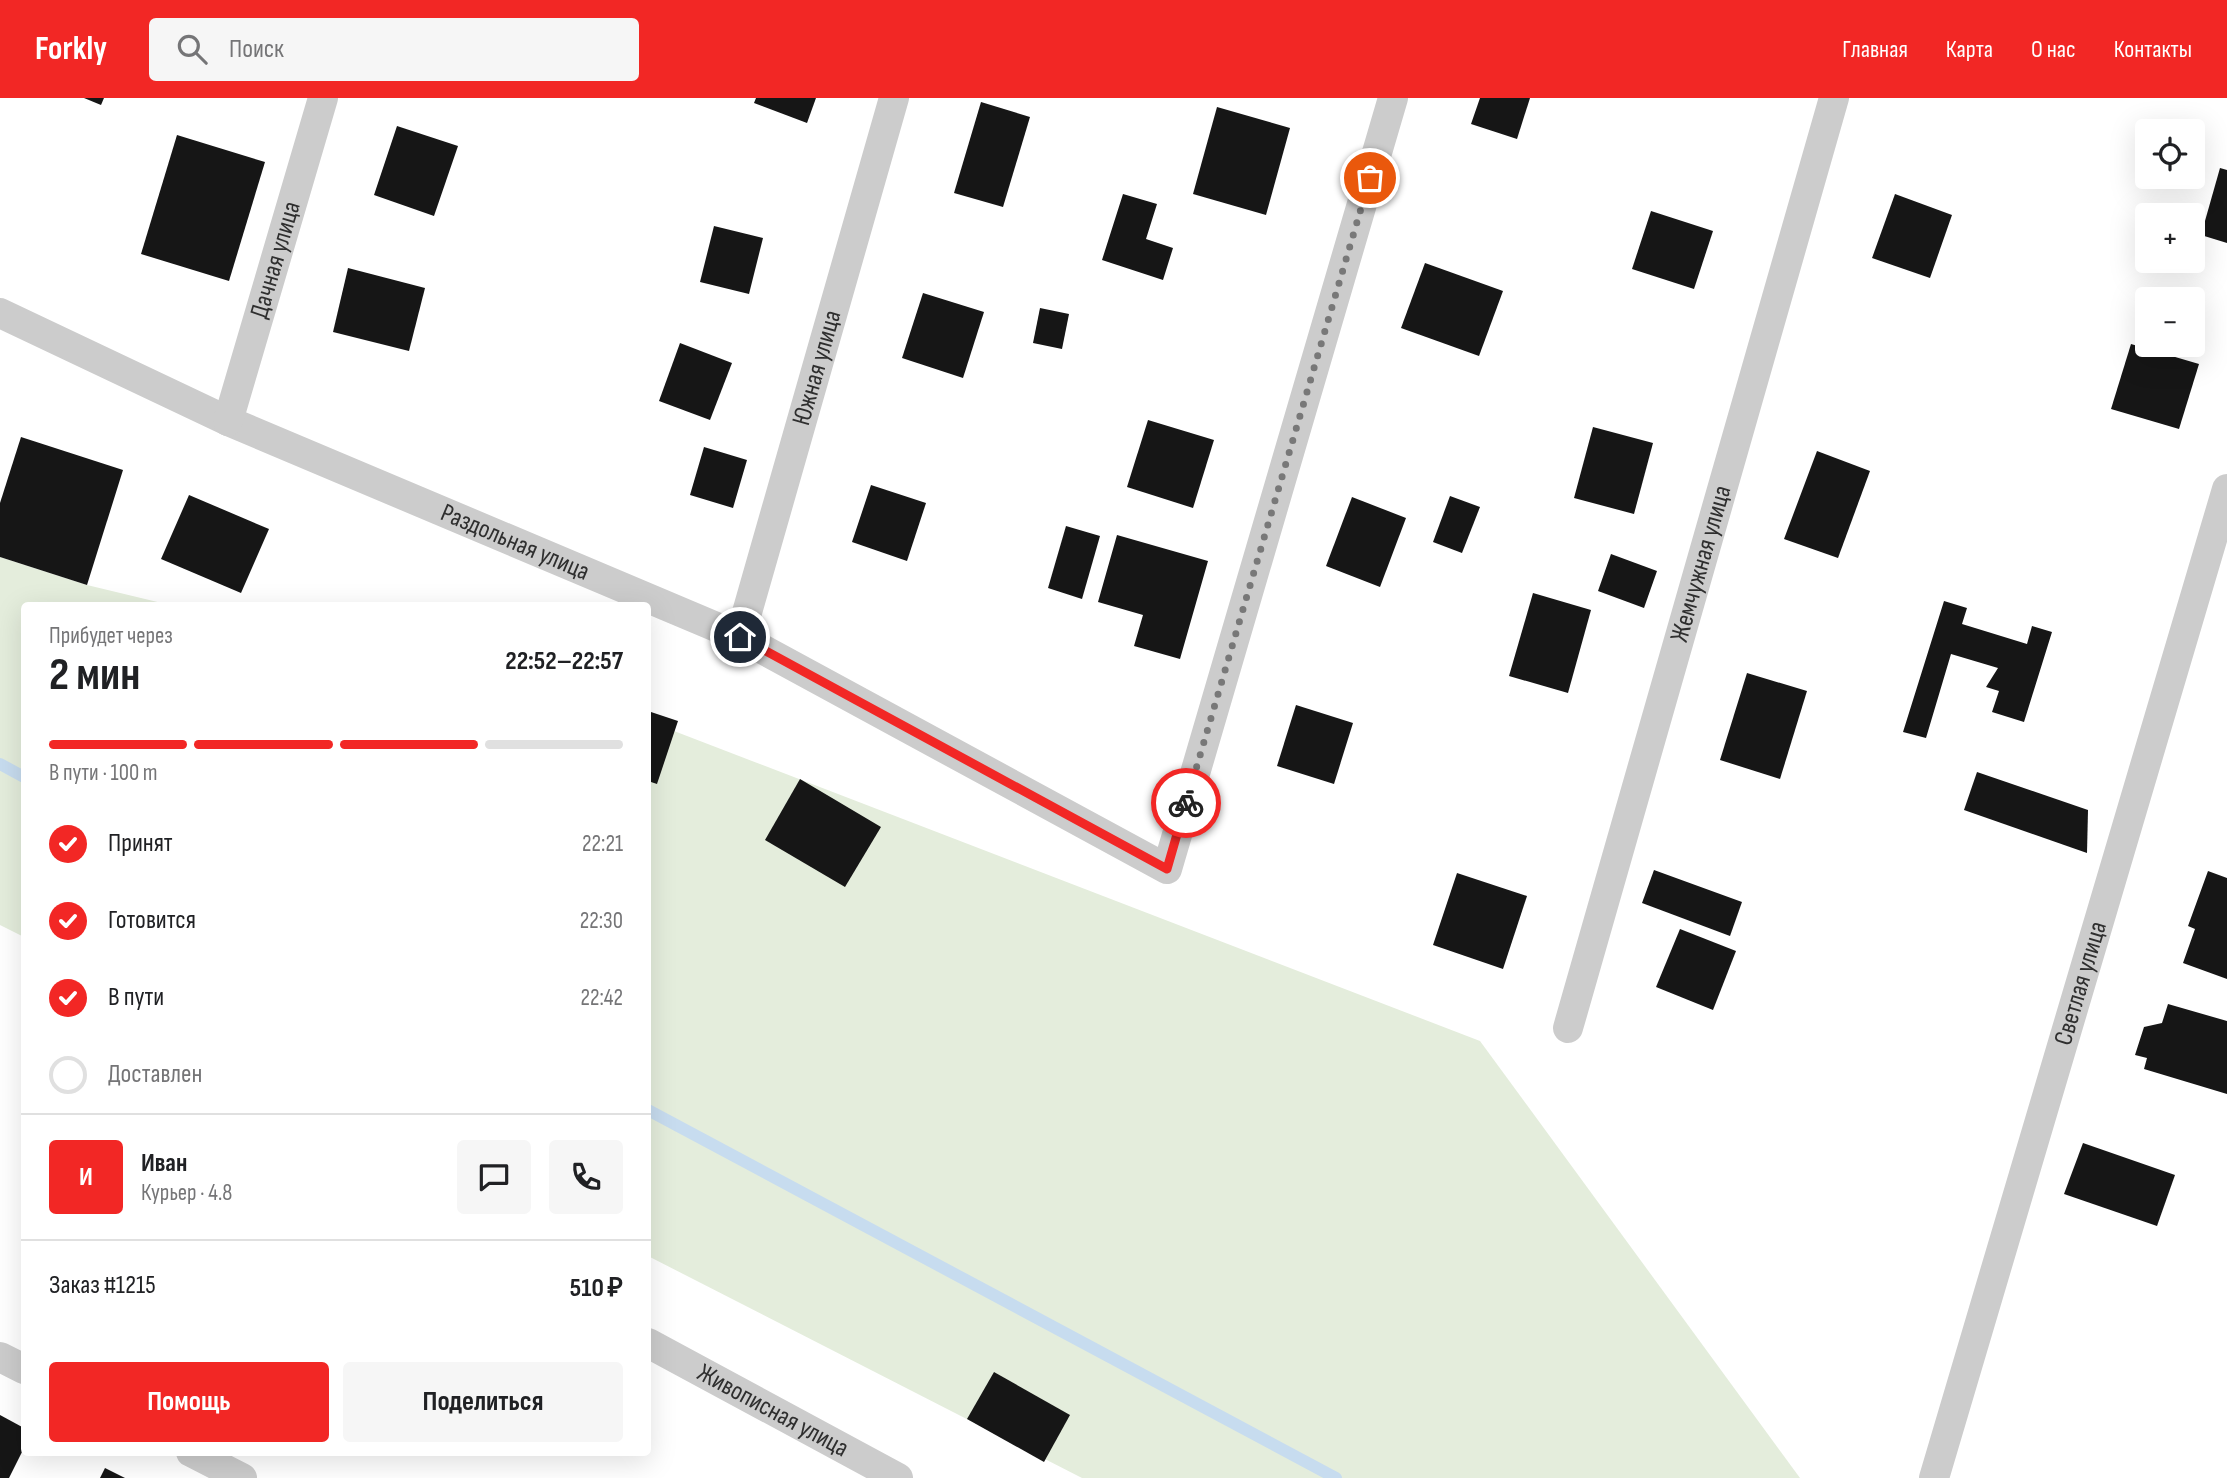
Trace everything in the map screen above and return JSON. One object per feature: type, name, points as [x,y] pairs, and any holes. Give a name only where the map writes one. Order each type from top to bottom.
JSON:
[{"type":"street","name":"Дачная улица","points":[[228,421],[323,98]]},
{"type":"street","name":"Южная улица","points":[[740,637],[894,98]]},
{"type":"street","name":"Раздольная улица","points":[[0,313],[228,421],[740,637],[1167,869],[1393,98]]},
{"type":"street","name":"Жемчужная улица","points":[[1568,1028],[1834,98]]},
{"type":"street","name":"Светлая улица","points":[[1934,1478],[2227,489]]},
{"type":"street","name":"Живописная улица","points":[[651,1345],[898,1478]]},
{"type":"street","points":[[0,1357],[21,1368]]},
{"type":"street","points":[[199,1456],[242,1478]]},
{"type":"green space","points":[[0,557],[87,585],[158,602],[21,602],[21,936],[0,925]]},
{"type":"green space","points":[[651,722],[1480,1041],[1800,1478],[1082,1478],[651,1258]]},
{"type":"building","points":[[84,98],[104,98],[101,105]]},
{"type":"building","points":[[756,98],[816,98],[807,123],[754,103]]},
{"type":"building","points":[[1480,98],[1530,98],[1517,139],[1471,124]]},
{"type":"building","points":[[981,102],[1030,117],[1003,207],[954,193]]},
{"type":"building","points":[[1217,107],[1290,128],[1266,215],[1193,194]]},
{"type":"building","points":[[397,126],[458,146],[434,216],[374,195]]},
{"type":"building","points":[[177,135],[265,162],[229,281],[141,254]]},
{"type":"building","points":[[2220,168],[2227,170],[2227,243],[2205,236],[2205,221]]},
{"type":"building","points":[[1123,194],[1157,204],[1146,239],[1173,248],[1163,280],[1102,260]]},
{"type":"building","points":[[1895,194],[1952,215],[1930,278],[1872,258]]},
{"type":"building","points":[[1651,211],[1713,231],[1694,289],[1632,269]]},
{"type":"building","points":[[714,226],[763,238],[749,294],[700,282]]},
{"type":"building","points":[[1425,263],[1503,291],[1479,356],[1401,328]]},
{"type":"building","points":[[348,268],[425,288],[409,351],[333,332]]},
{"type":"building","points":[[923,293],[984,312],[963,378],[902,358]]},
{"type":"building","points":[[1040,308],[1069,314],[1062,349],[1033,343]]},
{"type":"building","points":[[680,343],[732,363],[710,420],[659,401]]},
{"type":"building","points":[[2131,344],[2135,345],[2135,357],[2175,357],[2199,364],[2179,429],[2111,409]]},
{"type":"building","points":[[1148,420],[1214,440],[1193,508],[1127,487]]},
{"type":"building","points":[[1593,427],[1653,443],[1634,514],[1574,498]]},
{"type":"building","points":[[21,437],[123,470],[87,585],[0,557],[0,503]]},
{"type":"building","points":[[704,447],[747,460],[733,508],[690,495]]},
{"type":"building","points":[[1817,451],[1870,471],[1838,558],[1784,539]]},
{"type":"building","points":[[871,485],[926,503],[907,561],[852,542]]},
{"type":"building","points":[[189,495],[269,529],[241,593],[161,559]]},
{"type":"building","points":[[1450,496],[1480,507],[1462,553],[1433,542]]},
{"type":"building","points":[[1352,497],[1406,518],[1380,587],[1326,566]]},
{"type":"building","points":[[1066,526],[1100,536],[1082,599],[1048,588]]},
{"type":"building","points":[[1117,535],[1208,561],[1180,659],[1134,646],[1143,615],[1098,602]]},
{"type":"building","points":[[1611,554],[1657,571],[1644,608],[1598,591]]},
{"type":"building","points":[[1533,593],[1591,610],[1568,693],[1509,676]]},
{"type":"building","points":[[1944,601],[1967,608],[1962,624],[2027,644],[2032,626],[2052,632],[2024,722],[1992,712],[1999,691],[1986,687],[1998,668],[1951,654],[1926,738],[1903,732]]},
{"type":"building","points":[[1747,673],[1807,691],[1780,779],[1720,760]]},
{"type":"building","points":[[1296,705],[1353,723],[1334,784],[1277,766]]},
{"type":"building","points":[[651,712],[678,721],[657,784],[651,782]]},
{"type":"building","points":[[1977,772],[2088,810],[2087,853],[1964,810]]},
{"type":"building","points":[[800,779],[881,827],[845,887],[765,840]]},
{"type":"building","points":[[1654,870],[1742,902],[1730,936],[1642,903]]},
{"type":"building","points":[[2208,871],[2227,878],[2227,979],[2183,963],[2195,929],[2188,926]]},
{"type":"building","points":[[1457,873],[1527,896],[1503,969],[1433,945]]},
{"type":"building","points":[[1680,929],[1736,951],[1713,1010],[1656,987]]},
{"type":"building","points":[[2168,1004],[2227,1021],[2227,1094],[2144,1069],[2147,1058],[2135,1055],[2144,1027],[2162,1023]]},
{"type":"building","points":[[2083,1143],[2175,1175],[2157,1226],[2064,1194]]},
{"type":"building","points":[[994,1372],[1070,1415],[1044,1462],[967,1419]]},
{"type":"building","points":[[0,1415],[21,1426],[21,1454],[9,1478],[0,1478]]},
{"type":"building","points":[[105,1468],[125,1478],[100,1478]]},
{"type":"waterway","points":[[0,764],[21,775]]},
{"type":"waterway","points":[[651,1112],[1336,1478]]},
{"type":"way so far","points":[[1186,803],[1370,178]]},
{"type":"route","points":[[740,637],[1167,869],[1186,803]]}]
